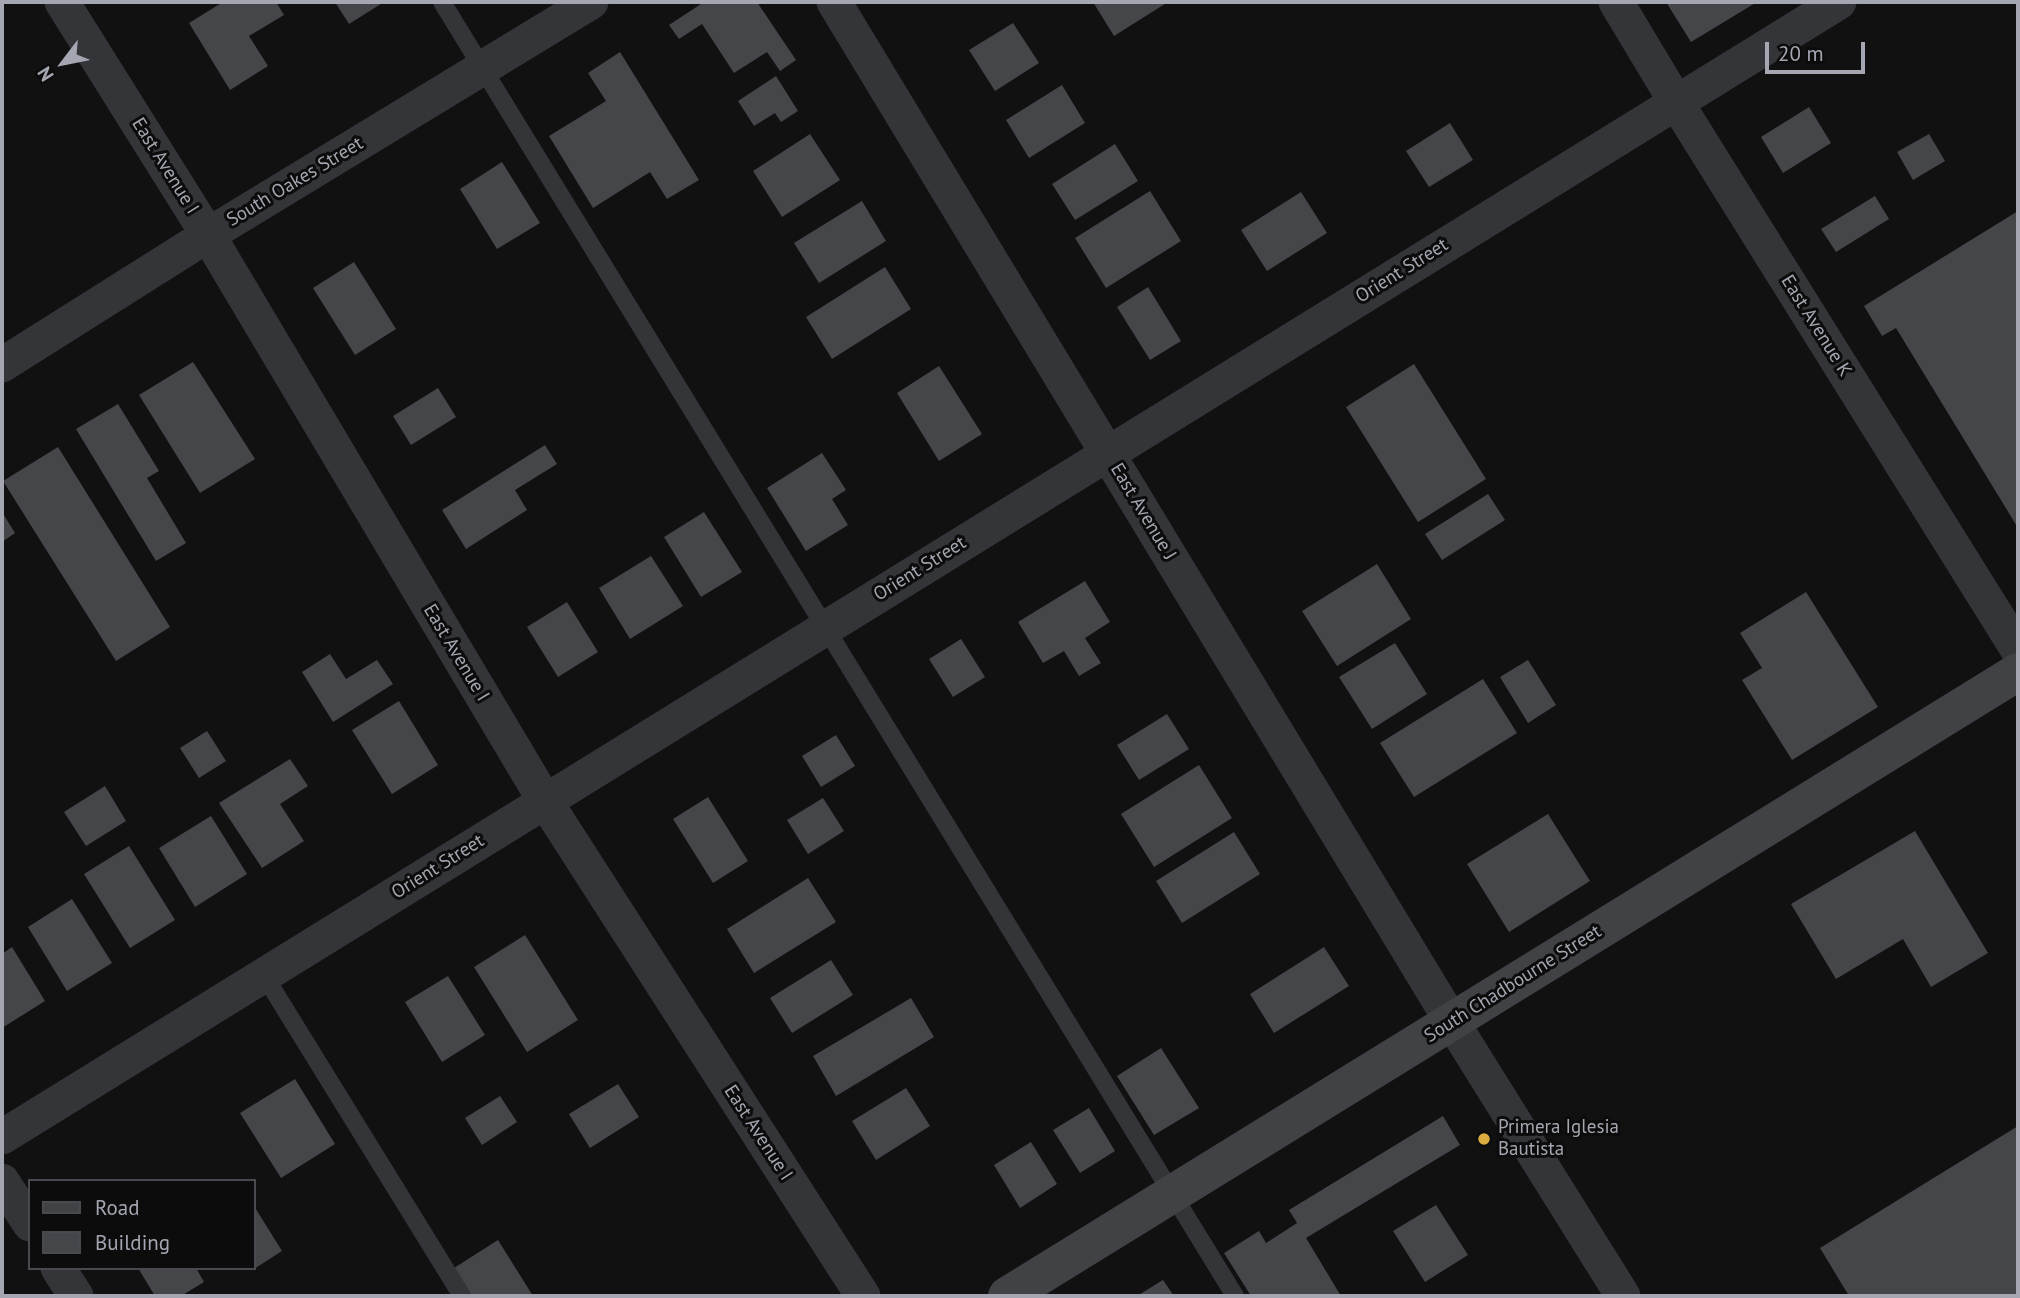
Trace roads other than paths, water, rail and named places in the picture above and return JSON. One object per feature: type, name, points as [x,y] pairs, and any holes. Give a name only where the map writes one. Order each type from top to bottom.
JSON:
[{"type":"main road","name":"South Chadbourne Street","points":[[1007,1296],[2018,672]]},
{"type":"street","name":"East Avenue I","points":[[62,2],[208,235],[545,801],[863,1296]]},
{"type":"street","name":"South Oakes Street","points":[[2,365],[208,235],[591,2]]},
{"type":"street","name":"East Avenue J","points":[[834,2],[1452,1022],[1623,1296]]},
{"type":"street","name":"East Avenue K","points":[[1616,2],[2018,650]]},
{"type":"street","name":"Orient Street","points":[[2,1137],[1839,2]]},
{"type":"street","points":[[2,1181],[28,1221]]},
{"type":"street","points":[[59,1270],[76,1296]]},
{"type":"lane","points":[[442,2],[1235,1296]]},
{"type":"lane","points":[[264,975],[461,1296]]},
{"type":"place","name":"Primera Iglesia Bautista","points":[[1484,1139]]}]
